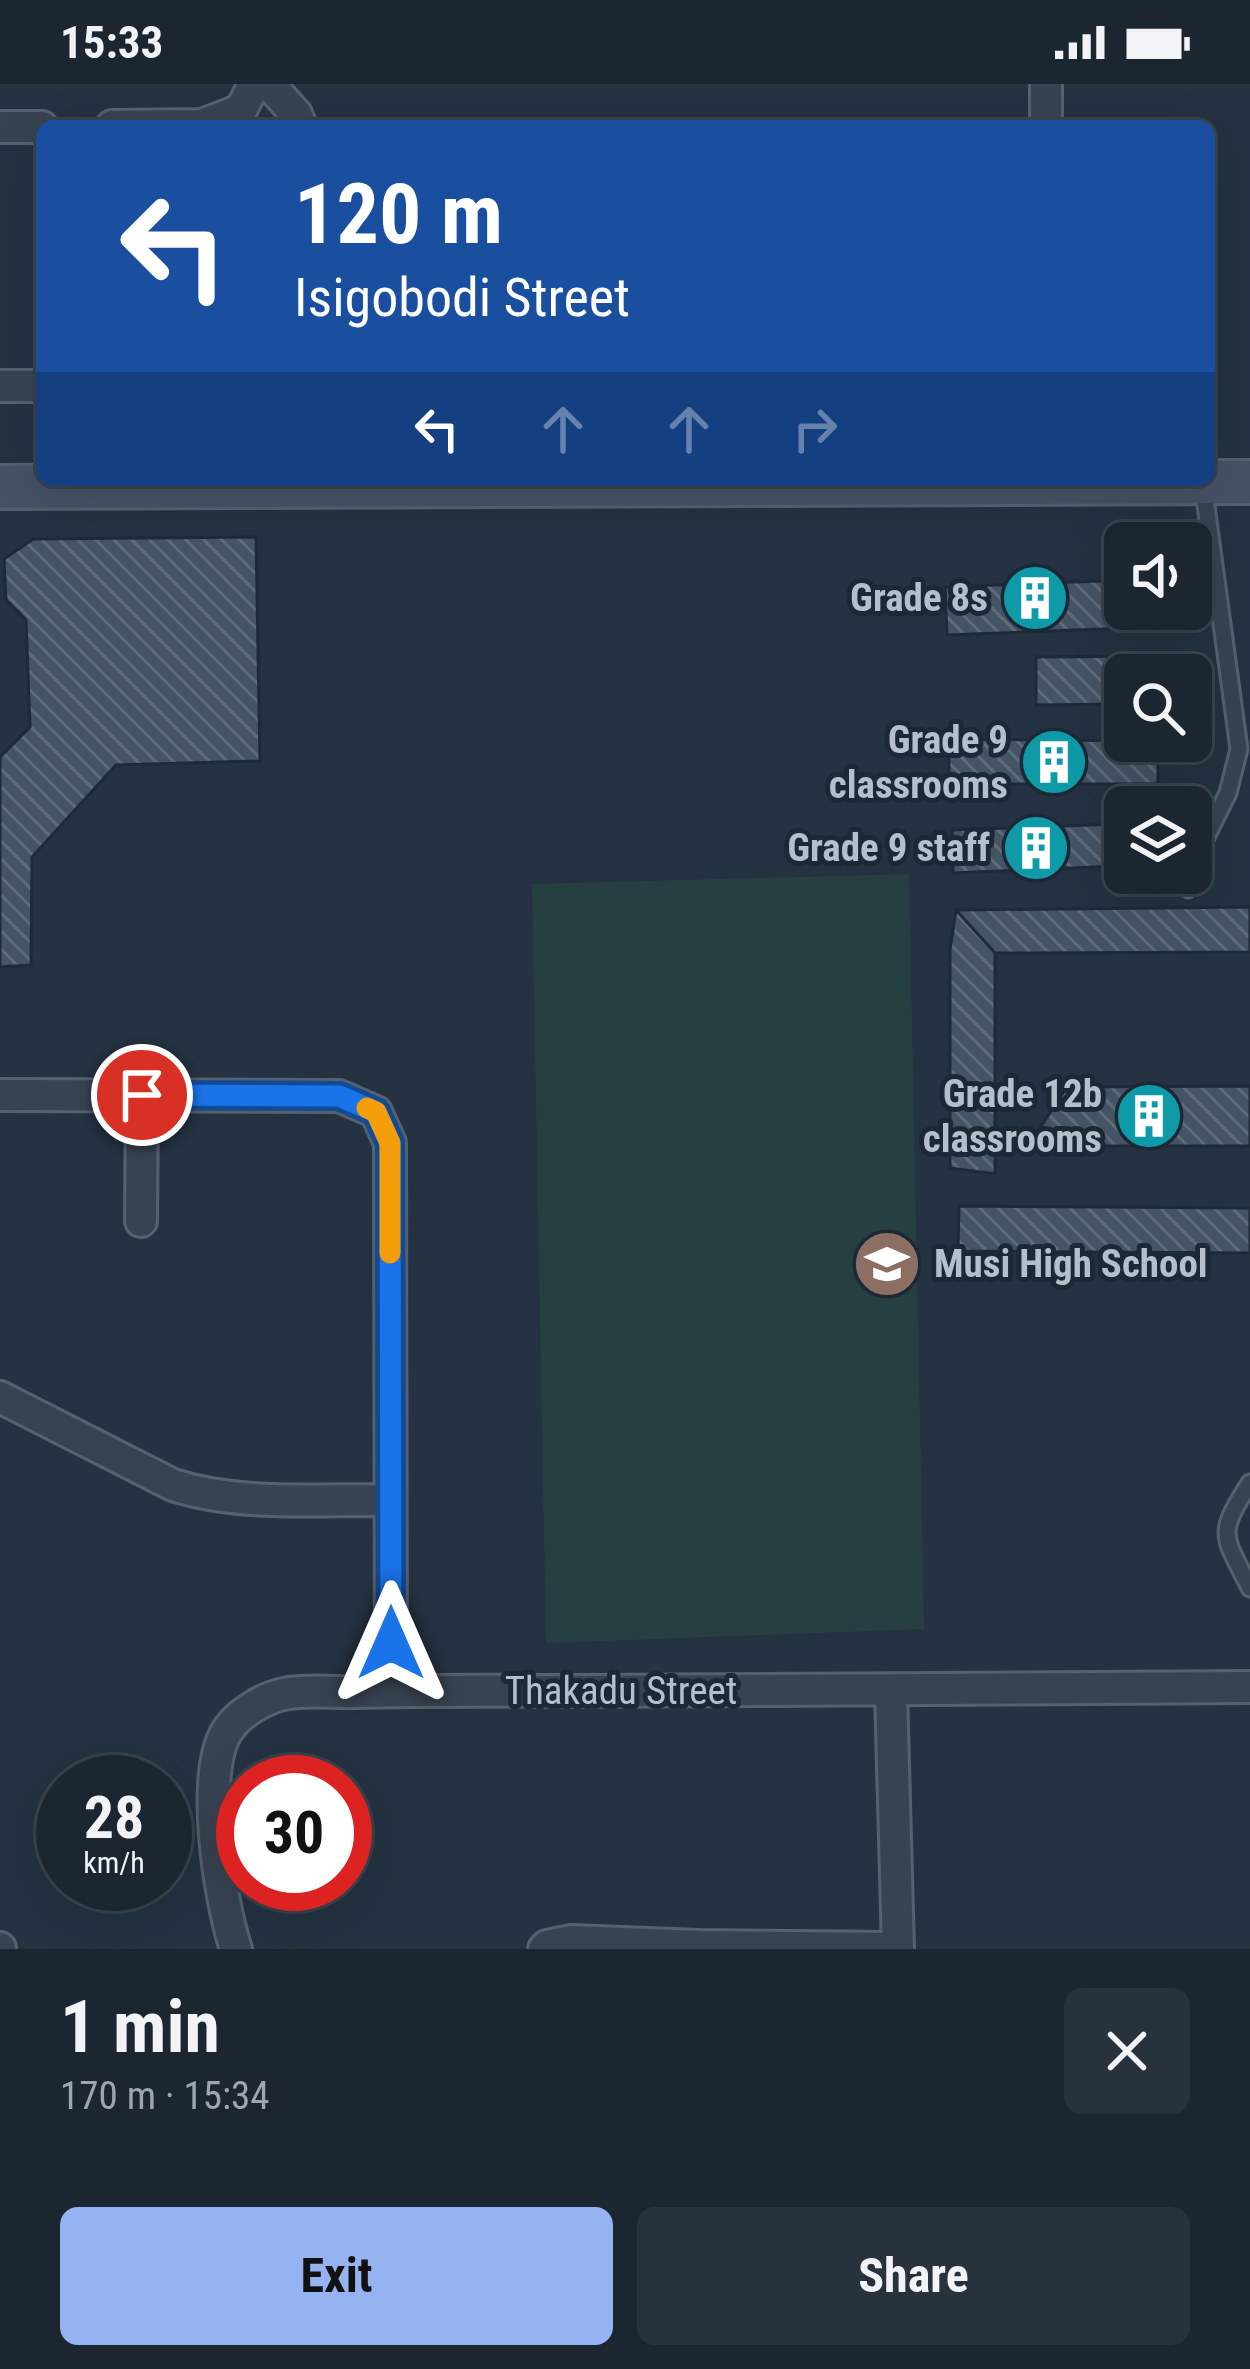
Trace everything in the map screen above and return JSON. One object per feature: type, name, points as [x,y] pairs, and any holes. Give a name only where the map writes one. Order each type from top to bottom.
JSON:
[{"type":"street","points":[[268,84],[298,120]]},
{"type":"street","points":[[1046,84],[1046,120]]},
{"type":"street","points":[[210,120],[248,97]]},
{"type":"street","points":[[0,127],[36,127]]},
{"type":"street","points":[[0,386],[36,386]]},
{"type":"street","points":[[1215,482],[1250,482]]},
{"type":"street","points":[[0,487],[92,486]]},
{"type":"street","points":[[141,1221],[142,1095]]},
{"type":"street","points":[[0,1096],[339,1096],[376,1112],[390,1143],[391,1691]]},
{"type":"street","points":[[0,1397],[173,1485],[199,1493],[231,1498],[390,1499]]},
{"type":"street","name":"Thakadu Street","points":[[236,1949],[220,1876],[215,1756],[229,1727],[254,1706],[284,1694],[1250,1687]]},
{"type":"street","points":[[544,1949],[572,1941],[699,1948],[898,1949],[891,1691]]},
{"type":"lane","points":[[1203,486],[1239,749],[1228,794],[1212,825]]},
{"type":"lane","points":[[1250,1484],[1226,1528],[1231,1551],[1250,1588]]},
{"type":"green space","points":[[909,874],[924,1629],[546,1643],[532,884]]},
{"type":"building","points":[[256,537],[260,761],[116,765],[32,857],[31,965],[0,967],[0,757],[30,727],[26,620],[6,600],[4,559],[33,539]]},
{"type":"building","name":"Grade 8s","points":[[1104,581],[1104,629],[947,635],[945,587]]},
{"type":"building","points":[[1036,657],[1104,657],[1104,704],[1036,705]]},
{"type":"building","name":"Grade 9 classrooms","points":[[949,739],[1104,740],[1104,762],[1158,762],[1158,784],[949,784]]},
{"type":"building","name":"Grade 9 staff","points":[[1104,825],[1104,867],[953,873],[952,830]]},
{"type":"building","points":[[1250,907],[1250,952],[995,953],[956,910]]},
{"type":"building","points":[[956,910],[995,953],[995,1174],[950,1168],[950,950]]},
{"type":"building","name":"Grade 12b classrooms","points":[[1250,1086],[1250,1146],[1028,1146],[1067,1087]]},
{"type":"building","points":[[959,1206],[1250,1208],[1250,1253],[958,1251]]},
{"type":"slow traffic","points":[[367,1108],[376,1112],[390,1143],[390,1253]]},
{"type":"place","name":"Grade 8s","points":[[1035,598]]},
{"type":"place","name":"Grade 9 classrooms","points":[[1054,762]]},
{"type":"place","name":"Grade 9 staff","points":[[1036,848]]},
{"type":"place","name":"Grade 12b classrooms","points":[[1149,1116]]},
{"type":"place","name":"Musi High School","points":[[887,1264]]},
{"type":"route","points":[[142,1095],[339,1096],[376,1112],[390,1143],[391,1643]]}]
